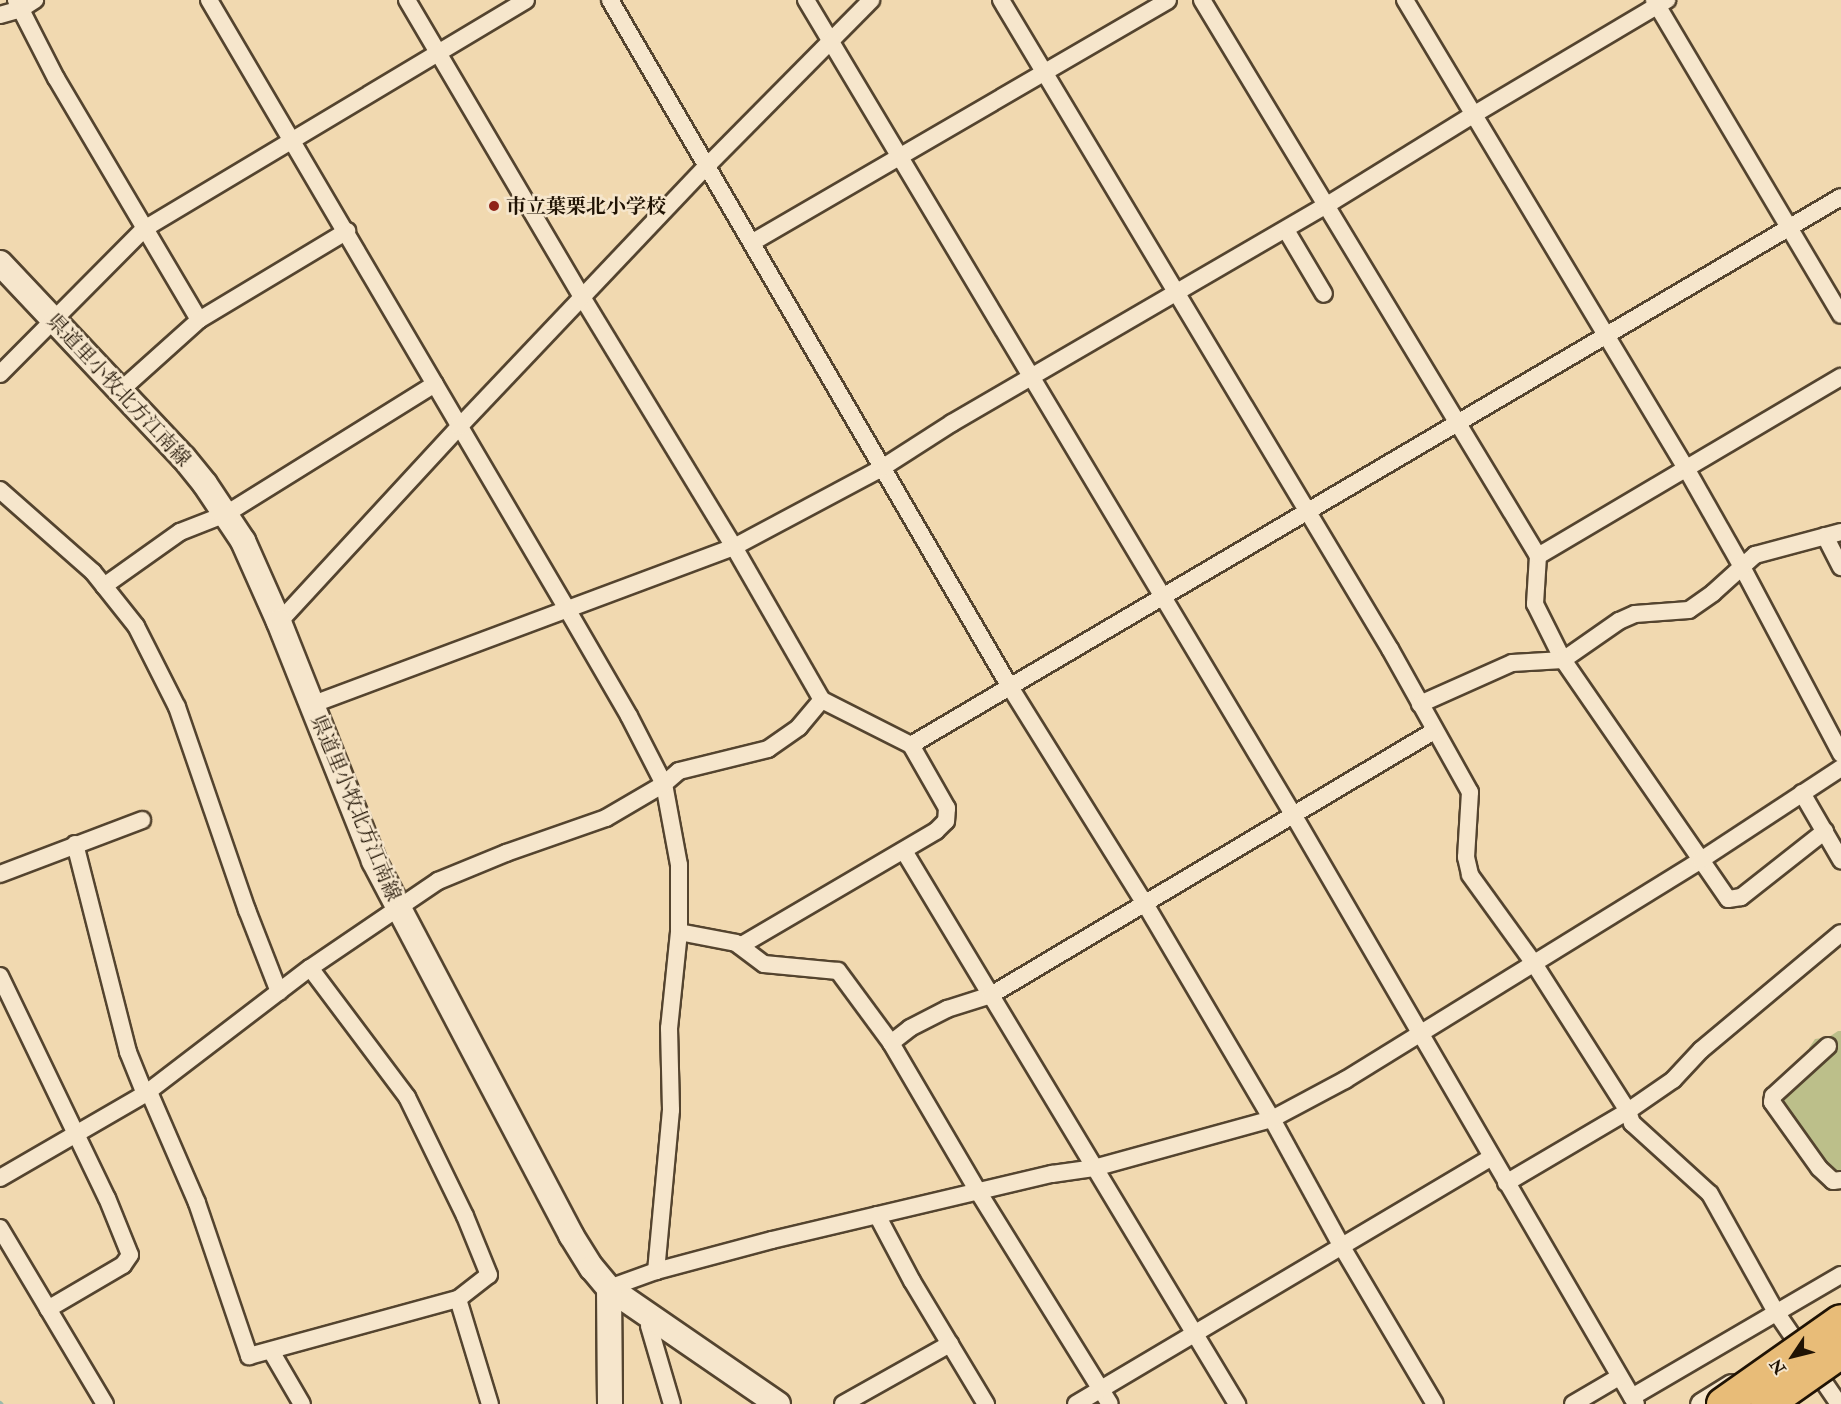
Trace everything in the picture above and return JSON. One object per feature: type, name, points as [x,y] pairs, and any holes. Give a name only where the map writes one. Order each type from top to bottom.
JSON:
[{"type":"highway","points":[[1723,1404],[1841,1321]]},
{"type":"highway","points":[[1767,1404],[1841,1352]]},
{"type":"main road","name":"県道里小牧北方江南線","points":[[0,263],[184,458],[243,541],[279,622],[361,831],[398,907],[571,1235],[592,1268],[609,1288],[778,1404]]},
{"type":"main road","points":[[609,1288],[610,1404]]},
{"type":"street","points":[[209,0],[347,231],[567,609],[629,716],[664,784],[679,865],[679,932],[669,1028],[671,1110],[656,1271]]},
{"type":"street","points":[[407,0],[582,297],[734,547],[822,700],[911,745],[947,808],[946,820],[936,831],[740,946]]},
{"type":"street","points":[[0,374],[144,229],[292,138],[526,0]]},
{"type":"street","points":[[610,0],[753,242],[1010,687],[1144,902],[1272,1119],[1342,1247],[1435,1404]]},
{"type":"street","points":[[806,0],[1293,816],[1634,1401],[1776,1312],[1841,1275]]},
{"type":"street","points":[[279,622],[582,297],[870,0]]},
{"type":"street","points":[[1001,0],[1179,293],[1390,649],[1470,792],[1466,857],[1470,875],[1533,962],[1628,1111],[1632,1124],[1710,1194],[1776,1312],[1839,1404]]},
{"type":"street","points":[[753,242],[1046,74],[1168,0]]},
{"type":"street","points":[[1202,0],[1538,556],[1535,604],[1563,660],[1728,899],[1741,897],[1825,831]]},
{"type":"street","points":[[1405,0],[1687,470],[1841,754]]},
{"type":"street","points":[[311,705],[734,547],[882,468],[1286,230],[1660,2],[1841,315]]},
{"type":"street","points":[[0,15],[24,3],[56,78],[199,320]]},
{"type":"street","points":[[911,745],[1841,197]]},
{"type":"street","points":[[1286,230],[1324,294]]},
{"type":"street","points":[[121,390],[199,320],[347,231]]},
{"type":"street","points":[[1538,556],[1841,377]]},
{"type":"street","points":[[104,586],[180,532],[226,514],[435,384]]},
{"type":"street","points":[[0,490],[93,572],[136,626],[177,707],[247,910],[279,992]]},
{"type":"street","points":[[1420,704],[1512,663],[1563,660],[1619,621],[1635,614],[1689,610],[1713,593],[1755,555],[1833,534],[1841,567]]},
{"type":"street","points":[[0,1178],[147,1093],[310,968],[438,882],[506,854],[606,818],[664,784],[679,771],[768,749],[799,727],[822,700]]},
{"type":"street","points":[[891,1043],[910,1028],[947,1010],[991,995],[1434,731]]},
{"type":"street","points":[[609,1288],[656,1271],[877,1215],[979,1193],[1052,1174],[1094,1168],[1272,1119],[1345,1080],[1701,860],[1841,768]]},
{"type":"street","points":[[1803,793],[1841,860]]},
{"type":"street","points":[[0,874],[142,820]]},
{"type":"street","points":[[75,844],[128,1052],[197,1203],[249,1356],[458,1299],[489,1275],[465,1216],[407,1097],[310,968]]},
{"type":"street","points":[[904,851],[1237,1404]]},
{"type":"street","points":[[679,932],[740,946],[764,964],[837,971],[891,1043],[979,1193],[1106,1397]]},
{"type":"street","points":[[1506,1183],[1628,1111],[1673,1080],[1701,1050],[1841,933]]},
{"type":"street","points":[[0,976],[77,1134],[130,1255],[123,1265],[48,1309]]},
{"type":"street","points":[[1828,1046],[1773,1096],[1772,1102],[1819,1168],[1833,1181],[1841,1180]]},
{"type":"street","points":[[1076,1404],[1106,1397],[1195,1333],[1491,1158]]},
{"type":"street","points":[[877,1215],[912,1281],[986,1404]]},
{"type":"street","points":[[0,1228],[105,1404]]},
{"type":"street","points":[[458,1299],[490,1404]]},
{"type":"street","points":[[1701,1404],[1795,1341],[1841,1306]]},
{"type":"street","points":[[654,1318],[650,1326],[672,1404]]},
{"type":"street","points":[[843,1404],[950,1344]]},
{"type":"street","points":[[271,1351],[302,1404]]},
{"type":"street","points":[[1788,1404],[1841,1365]]},
{"type":"street","points":[[1573,1404],[1619,1377]]},
{"type":"green space","points":[[1841,1031],[1841,1180],[1832,1183],[1773,1096],[1812,1063],[1809,1048],[1815,1039],[1829,1037]]},
{"type":"place","name":"市立葉栗北小学校","points":[[494,206]]}]
